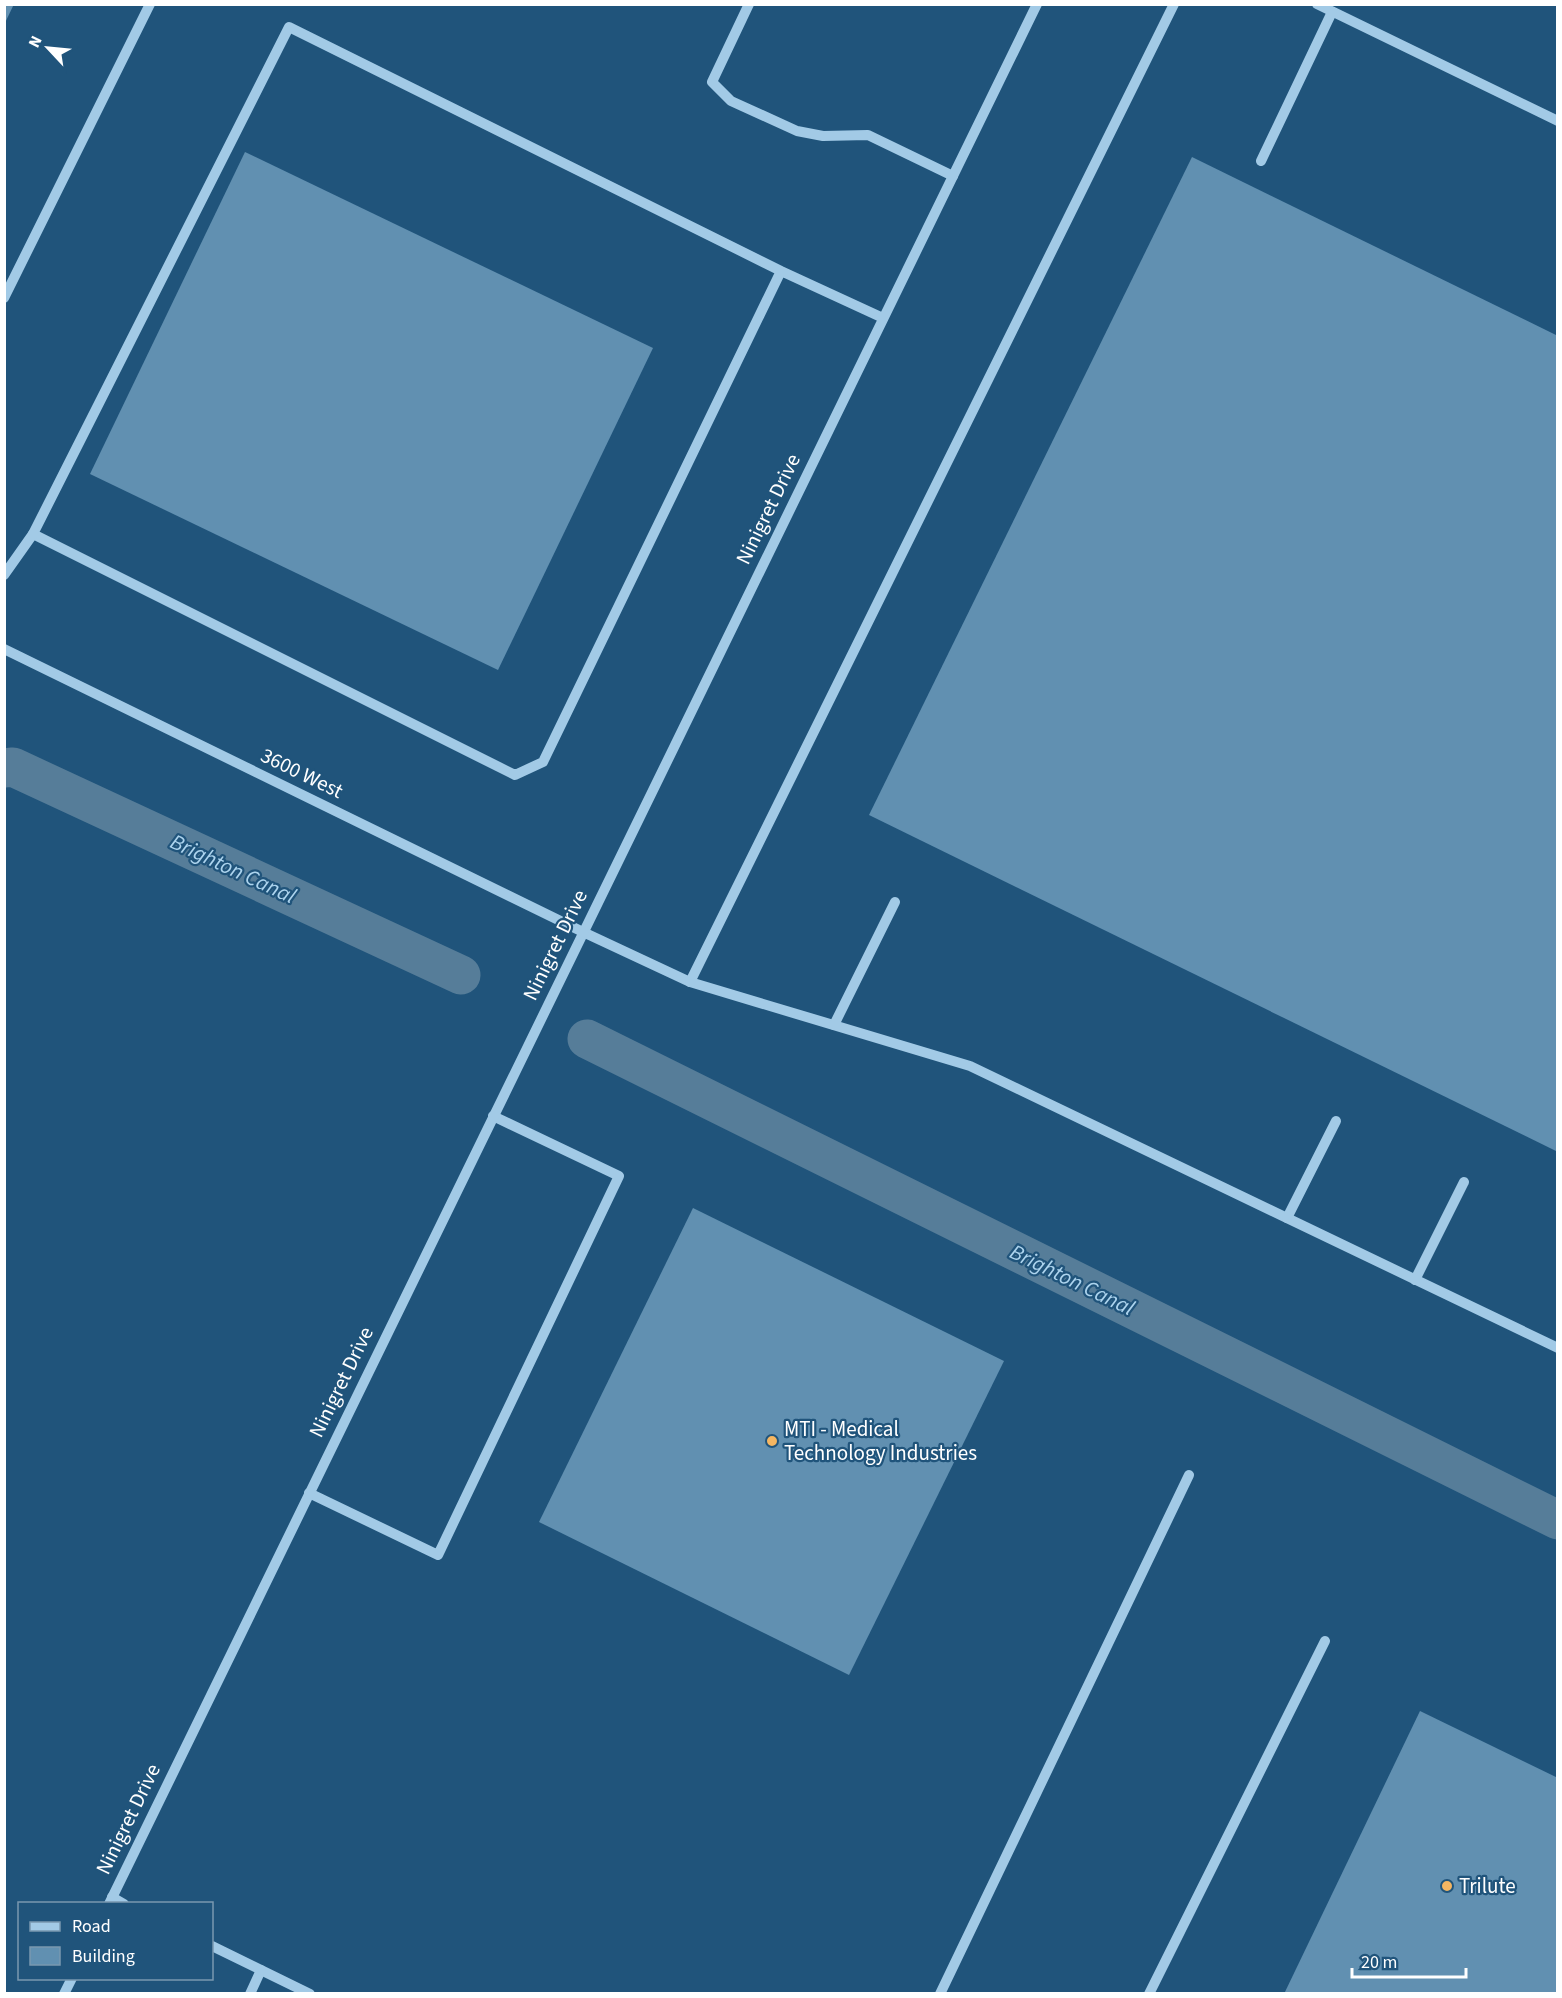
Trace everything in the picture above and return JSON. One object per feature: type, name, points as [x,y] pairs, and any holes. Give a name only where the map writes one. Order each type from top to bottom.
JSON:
[{"type":"street","points":[[4,298],[150,4]]},
{"type":"street","points":[[749,4],[712,81],[731,101],[797,131],[823,136],[868,135],[953,176]]},
{"type":"street","name":"Ninigret Drive","points":[[110,1900],[1037,4]]},
{"type":"street","points":[[690,982],[1174,4]]},
{"type":"street","points":[[1317,4],[1557,121]]},
{"type":"street","points":[[1261,161],[1332,12]]},
{"type":"street","points":[[4,575],[33,534],[288,27],[781,272],[883,318]]},
{"type":"street","points":[[33,534],[515,776],[543,762],[781,272]]},
{"type":"street","name":"3600 West","points":[[4,649],[690,982],[970,1066],[1557,1348]]},
{"type":"street","points":[[834,1025],[895,902]]},
{"type":"street","points":[[309,1493],[438,1555],[619,1176],[493,1116]]},
{"type":"street","points":[[1287,1218],[1336,1121]]},
{"type":"street","points":[[1415,1280],[1464,1182]]},
{"type":"street","points":[[940,1994],[1190,1475]]},
{"type":"street","points":[[1149,1994],[1325,1641]]},
{"type":"street","points":[[213,1946],[310,1994]]},
{"type":"street","points":[[250,1994],[261,1970]]},
{"type":"street","points":[[64,1994],[71,1980]]},
{"type":"building","points":[[4,4],[14,4],[4,25]]},
{"type":"building","points":[[245,152],[653,348],[498,670],[90,474]]},
{"type":"building","points":[[1192,157],[1558,336],[1558,1152],[869,815]]},
{"type":"building","name":"MTI - Medical Technology Industries","points":[[693,1208],[1004,1361],[849,1675],[539,1522]]},
{"type":"building","name":"Trilute","points":[[1420,1711],[1558,1778],[1558,1994],[1284,1994]]},
{"type":"waterway","name":"Brighton Canal","points":[[4,768],[13,767],[461,975]]},
{"type":"waterway","name":"Brighton Canal","points":[[587,1039],[1558,1520]]},
{"type":"place","name":"MTI - Medical Technology Industries","points":[[772,1441]]},
{"type":"place","name":"Trilute","points":[[1447,1886]]}]
